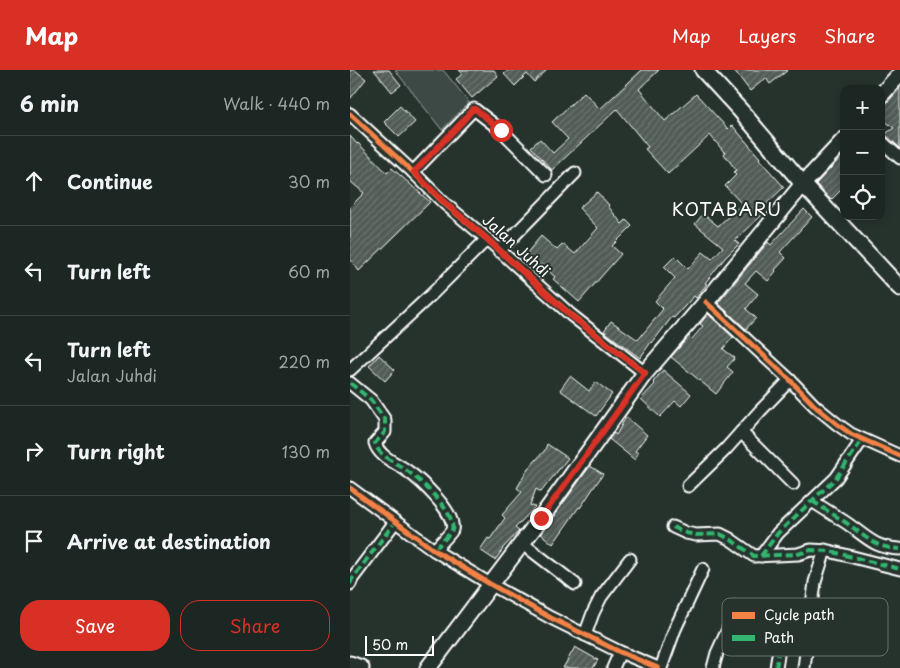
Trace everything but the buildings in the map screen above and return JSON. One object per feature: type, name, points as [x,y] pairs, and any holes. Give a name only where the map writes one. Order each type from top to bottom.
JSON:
[{"type":"main road","points":[[703,70],[803,184],[900,288]]},
{"type":"main road","points":[[885,91],[900,74]]},
{"type":"main road","points":[[428,668],[603,433],[645,373],[803,184],[840,144]]},
{"type":"main road","points":[[350,664],[361,668]]},
{"type":"street","points":[[414,172],[474,109],[501,130],[546,175]]},
{"type":"street","name":"Jalan Juhdi","points":[[350,114],[444,202],[570,315],[645,373]]},
{"type":"street","points":[[885,145],[900,158]]},
{"type":"street","points":[[500,251],[575,173]]},
{"type":"street","points":[[350,370],[432,294],[487,239]]},
{"type":"street","points":[[706,302],[790,380],[815,406],[851,434],[900,456]]},
{"type":"street","points":[[688,486],[790,380]]},
{"type":"street","points":[[350,383],[371,400],[385,420],[385,432],[375,443],[377,450],[407,470],[427,488],[437,498],[452,520],[452,530],[434,550]]},
{"type":"street","points":[[741,432],[793,484]]},
{"type":"street","points":[[761,556],[778,533],[836,478],[862,440]]},
{"type":"street","points":[[351,490],[434,550],[490,584],[620,652],[660,668],[675,629],[703,569]]},
{"type":"street","points":[[812,501],[874,543],[884,547],[900,549]]},
{"type":"street","points":[[350,584],[395,522]]},
{"type":"street","points":[[674,527],[686,533],[696,535],[720,534],[754,556],[798,554],[811,550],[825,550],[900,569]]},
{"type":"street","points":[[522,543],[576,584]]},
{"type":"street","points":[[813,598],[815,582],[825,550]]},
{"type":"street","points":[[586,635],[593,613],[601,597],[630,559]]},
{"type":"street","points":[[713,668],[722,642]]},
{"type":"street","points":[[612,668],[620,652]]},
{"type":"street","points":[[776,668],[778,656]]},
{"type":"shaded area","points":[[395,70],[443,70],[469,102],[442,130]]},
{"type":"marked path","points":[[350,383],[371,400],[385,420],[385,432],[375,443],[377,448],[388,459],[419,481],[436,497],[449,515],[452,530],[434,550]]},
{"type":"marked path","points":[[761,556],[778,533],[836,478],[862,440]]},
{"type":"marked path","points":[[812,501],[876,544],[900,549]]},
{"type":"marked path","points":[[350,584],[395,522]]},
{"type":"marked path","points":[[673,527],[696,535],[720,534],[754,556],[798,554],[811,550],[829,551],[900,569]]},
{"type":"marked path","points":[[776,668],[778,656]]},
{"type":"cycle path","points":[[350,114],[444,203],[571,315],[645,373]]},
{"type":"cycle path","points":[[706,302],[790,380],[815,406],[837,424],[851,434],[900,456]]},
{"type":"cycle path","points":[[350,488],[434,550],[490,584],[551,618],[620,652],[658,668]]},
{"type":"district","name":"KOTABARU","points":[[727,210]]},
{"type":"route","points":[[501,130],[473,109],[414,172],[444,202],[570,315],[645,373],[541,518]]}]
